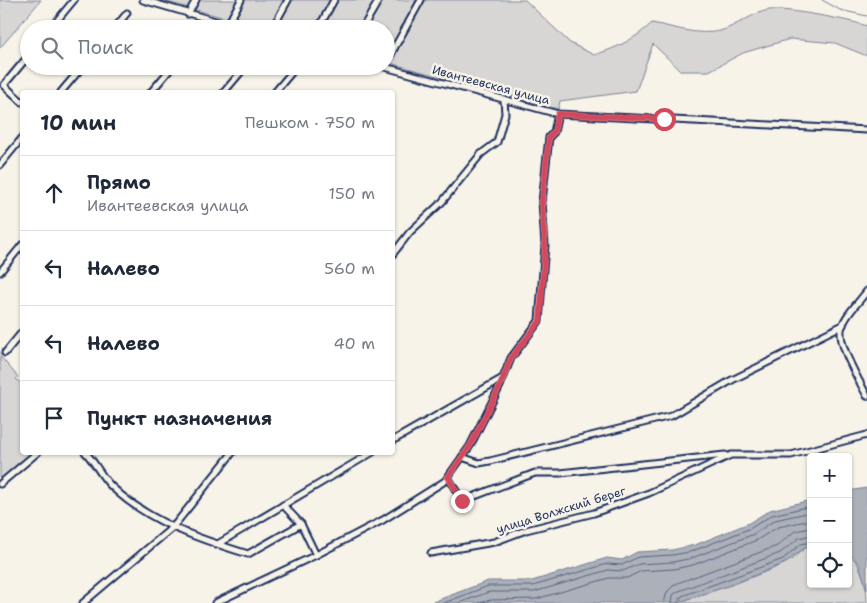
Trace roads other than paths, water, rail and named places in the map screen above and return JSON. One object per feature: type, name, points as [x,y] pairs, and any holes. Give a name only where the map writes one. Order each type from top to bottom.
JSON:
[{"type":"street","points":[[57,20],[74,0]]},
{"type":"street","points":[[146,0],[212,20]]},
{"type":"street","points":[[188,14],[196,0]]},
{"type":"street","points":[[230,20],[241,0]]},
{"type":"street","points":[[277,20],[288,0]]},
{"type":"street","points":[[323,20],[334,0]]},
{"type":"street","points":[[367,20],[379,0]]},
{"type":"street","points":[[395,46],[421,0]]},
{"type":"street","points":[[121,20],[127,13]]},
{"type":"street","points":[[20,66],[4,85],[20,100]]},
{"type":"street","name":"Ивантеевская улица","points":[[395,69],[558,114],[867,130]]},
{"type":"street","points":[[63,90],[75,75]]},
{"type":"street","points":[[153,90],[165,75]]},
{"type":"street","points":[[226,90],[238,75]]},
{"type":"street","points":[[277,90],[289,75]]},
{"type":"street","points":[[395,251],[410,232],[442,202],[481,154],[497,142],[505,114],[504,99]]},
{"type":"street","points":[[216,603],[316,555],[383,520],[445,481],[470,446],[511,358],[540,321],[545,245],[542,202],[549,137],[554,132],[558,114]]},
{"type":"street","points":[[0,165],[20,140]]},
{"type":"street","points":[[0,272],[20,247]]},
{"type":"street","points":[[462,457],[479,462],[490,461],[671,416],[732,380],[843,325],[867,291]]},
{"type":"street","points":[[843,325],[842,339],[867,396]]},
{"type":"street","points":[[5,353],[20,334]]},
{"type":"street","points":[[395,439],[503,377]]},
{"type":"street","name":"улица Волжский берег","points":[[431,553],[494,542],[526,530],[594,513],[649,493],[731,455],[791,455],[867,435]]},
{"type":"street","points":[[0,484],[34,455]]},
{"type":"street","points":[[87,455],[112,487],[152,517],[216,545],[248,554],[301,524]]},
{"type":"street","points":[[82,603],[173,527],[231,455]]},
{"type":"street","points":[[216,545],[368,455]]},
{"type":"street","points":[[448,477],[462,501],[535,473],[560,473],[670,462],[700,456],[731,455]]},
{"type":"street","points":[[283,505],[301,524],[316,555]]},
{"type":"water","points":[[867,488],[867,590],[859,564],[852,556],[852,490]]},
{"type":"water","points":[[807,501],[807,547],[785,563],[728,586],[676,603],[430,603],[488,581],[532,581],[607,558],[622,560],[637,552],[672,550],[695,545],[749,523],[770,510]]},
{"type":"waterway","points":[[822,0],[840,10],[867,16]]}]
